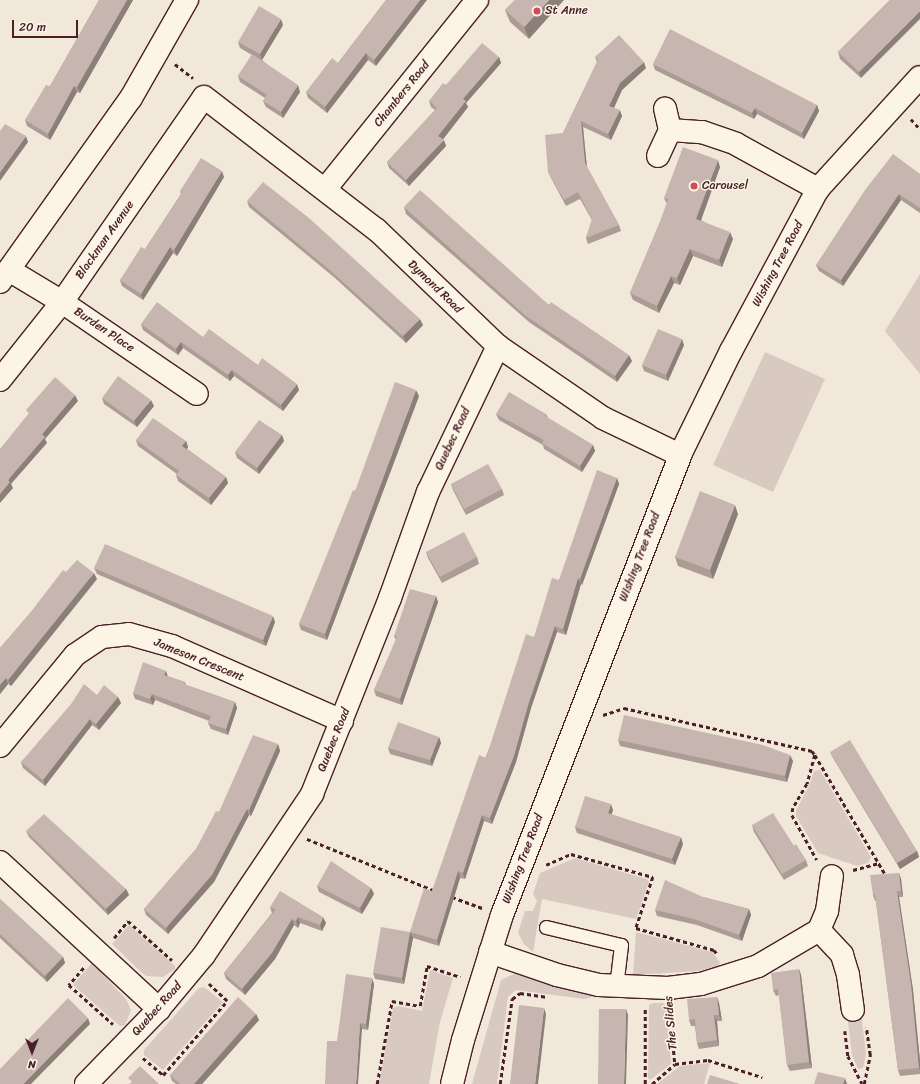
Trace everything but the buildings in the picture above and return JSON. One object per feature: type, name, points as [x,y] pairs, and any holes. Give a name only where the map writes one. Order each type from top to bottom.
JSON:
[{"type":"street","points":[[4,276],[131,98],[187,0]]},
{"type":"street","name":"Chambers Road","points":[[326,188],[477,0]]},
{"type":"street","name":"Wishing Tree Road","points":[[452,1084],[480,984],[502,915],[680,455],[731,351],[818,189],[920,77]]},
{"type":"street","name":"Dymond Road","points":[[204,97],[326,188],[377,230],[498,346],[603,418],[680,455]]},
{"type":"street","name":"Blackman Avenue","points":[[0,380],[62,302],[204,97]]},
{"type":"street","points":[[658,156],[670,130],[665,109]]},
{"type":"street","points":[[670,130],[702,132],[736,144],[818,189]]},
{"type":"street","name":"Burden Place","points":[[4,276],[62,302],[197,394]]},
{"type":"street","name":"Quebec Road","points":[[86,1084],[159,1009],[190,972],[231,918],[312,794],[342,721],[428,492],[498,346]]},
{"type":"street","name":"Jameson Crescent","points":[[0,746],[75,655],[102,637],[129,634],[172,646],[342,721]]},
{"type":"street","points":[[0,862],[159,1009]]},
{"type":"street","points":[[832,876],[827,911],[819,930],[842,955],[848,975],[853,1010]]},
{"type":"street","name":"The Slides","points":[[490,952],[557,975],[616,987],[645,989],[668,988],[701,984],[758,966],[819,930]]},
{"type":"lane","points":[[546,927],[621,945],[616,987]]},
{"type":"path","points":[[158,52],[210,90],[204,97]]},
{"type":"path","points":[[576,724],[624,708],[812,750],[885,874]]},
{"type":"path","points":[[815,755],[807,784],[794,808],[792,815],[820,864],[832,876],[879,863]]},
{"type":"path","points":[[284,836],[299,836],[438,891]]},
{"type":"path","points":[[516,878],[571,854],[653,877],[636,928],[714,950],[733,975]]},
{"type":"path","points":[[445,894],[502,915]]},
{"type":"path","points":[[128,921],[227,1001],[163,1075],[69,985],[98,954],[128,921]]},
{"type":"path","points":[[377,1084],[392,1001],[420,1006],[427,966],[480,984]]},
{"type":"path","name":"The Slides","points":[[668,988],[675,1064],[708,1060],[762,1077]]},
{"type":"path","name":"The Slides","points":[[645,989],[645,1084]]},
{"type":"path","points":[[500,1084],[512,999],[520,993],[550,997]]},
{"type":"path","points":[[863,1008],[870,1055],[863,1084],[848,1056],[843,1011],[863,1008]]},
{"type":"path","points":[[652,1084],[675,1064]]},
{"type":"shaded area","points":[[920,274],[920,374],[885,331]]},
{"type":"shaded area","points":[[765,352],[825,379],[773,492],[713,465]]},
{"type":"shaded area","points":[[820,770],[871,857],[868,863],[857,866],[818,853],[796,816],[796,810],[809,786],[814,771]]},
{"type":"shaded area","points":[[575,858],[647,879],[649,882],[636,919],[542,899],[533,952],[524,944],[518,933],[525,911],[533,911],[537,901],[533,894],[540,873]]},
{"type":"shaded area","points":[[129,925],[175,966],[175,969],[163,977],[146,976],[141,972],[112,944]]},
{"type":"shaded area","points":[[636,932],[712,952],[720,962],[718,966],[698,971],[633,975]]},
{"type":"shaded area","points":[[92,963],[126,999],[131,1010],[125,1025],[120,1026],[73,985]]},
{"type":"shaded area","points":[[430,970],[453,978],[440,1022],[429,1084],[379,1084],[393,1008],[398,1006],[422,1011]]},
{"type":"shaded area","points":[[516,973],[594,994],[593,997],[584,999],[516,990],[508,997],[497,1084],[472,1084],[501,980]]},
{"type":"shaded area","points":[[204,987],[223,1002],[163,1070],[144,1055],[144,1050],[199,988]]},
{"type":"shaded area","points":[[653,1003],[664,1003],[667,1010],[671,1064],[650,1080],[648,1078],[649,1005]]},
{"type":"shaded area","points":[[861,1012],[866,1054],[863,1068],[858,1069],[852,1055],[847,1014]]},
{"type":"shaded area","points":[[710,1063],[704,1084],[657,1084],[680,1066]]},
{"type":"place","name":"St Anne","points":[[537,11]]},
{"type":"place","name":"Carousel","points":[[694,186]]}]
